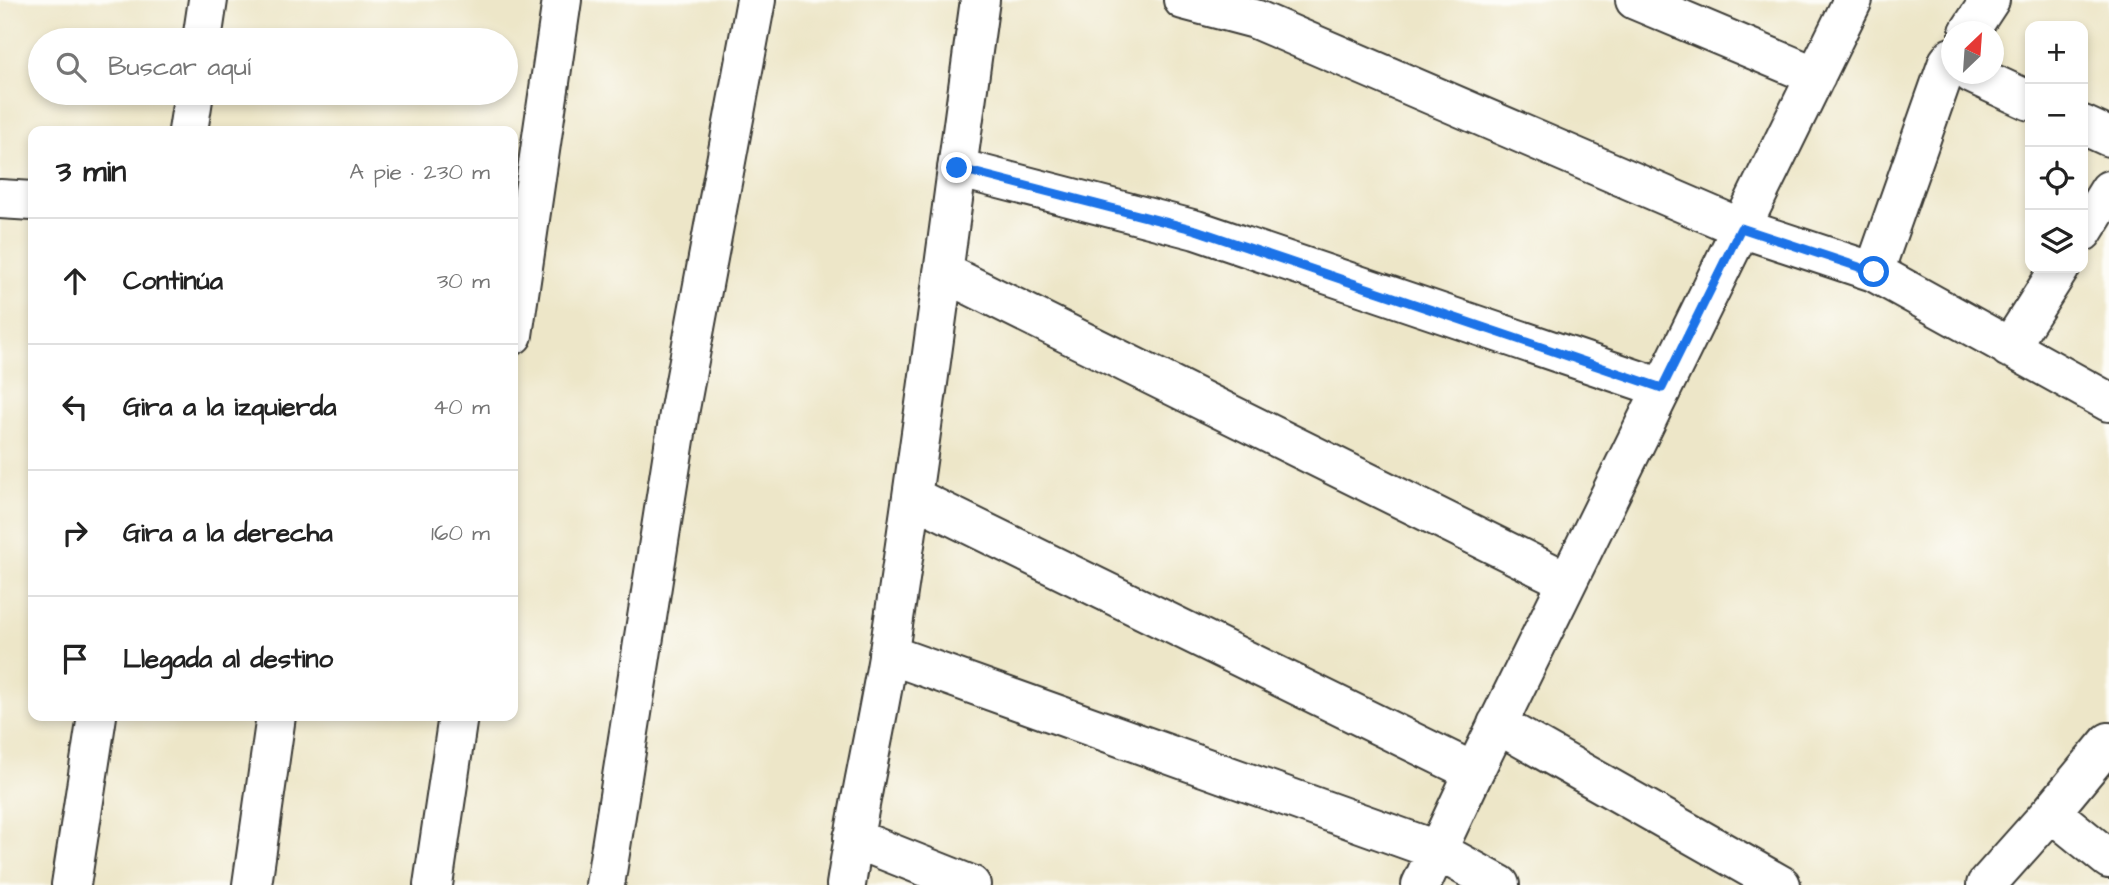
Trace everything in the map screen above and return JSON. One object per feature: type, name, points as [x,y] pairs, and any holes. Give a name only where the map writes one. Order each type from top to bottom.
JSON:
[{"type":"street","points":[[204,28],[208,0]]},
{"type":"street","points":[[518,301],[562,0]]},
{"type":"street","points":[[605,885],[679,414],[756,0]]},
{"type":"street","points":[[846,885],[888,654],[912,497],[980,0]]},
{"type":"street","points":[[1183,0],[1255,19],[1741,228],[1874,272],[2109,402]]},
{"type":"street","points":[[1635,0],[1815,76]]},
{"type":"street","points":[[1421,885],[1497,724],[1853,0]]},
{"type":"street","points":[[1978,21],[1990,0]]},
{"type":"street","points":[[1874,272],[1948,84]]},
{"type":"street","points":[[2002,84],[2025,98]]},
{"type":"street","points":[[189,126],[192,105]]},
{"type":"street","points":[[2088,127],[2109,137]]},
{"type":"street","points":[[957,168],[1196,230],[1662,388]]},
{"type":"street","points":[[2088,224],[2109,190]]},
{"type":"street","points":[[0,200],[28,201]]},
{"type":"street","points":[[943,272],[1567,581]]},
{"type":"street","points":[[2009,348],[2057,273]]},
{"type":"street","points":[[912,497],[1474,772]]},
{"type":"street","points":[[888,654],[1436,850],[1500,885]]},
{"type":"street","points":[[71,885],[96,721]]},
{"type":"street","points":[[251,885],[275,721]]},
{"type":"street","points":[[433,885],[457,721]]},
{"type":"street","points":[[1497,724],[1780,885]]},
{"type":"street","points":[[1986,885],[2109,742]]},
{"type":"street","points":[[2051,812],[2109,859]]},
{"type":"street","points":[[853,838],[971,885]]},
{"type":"route","points":[[957,168],[1196,230],[1662,388],[1741,228],[1874,272]]}]
